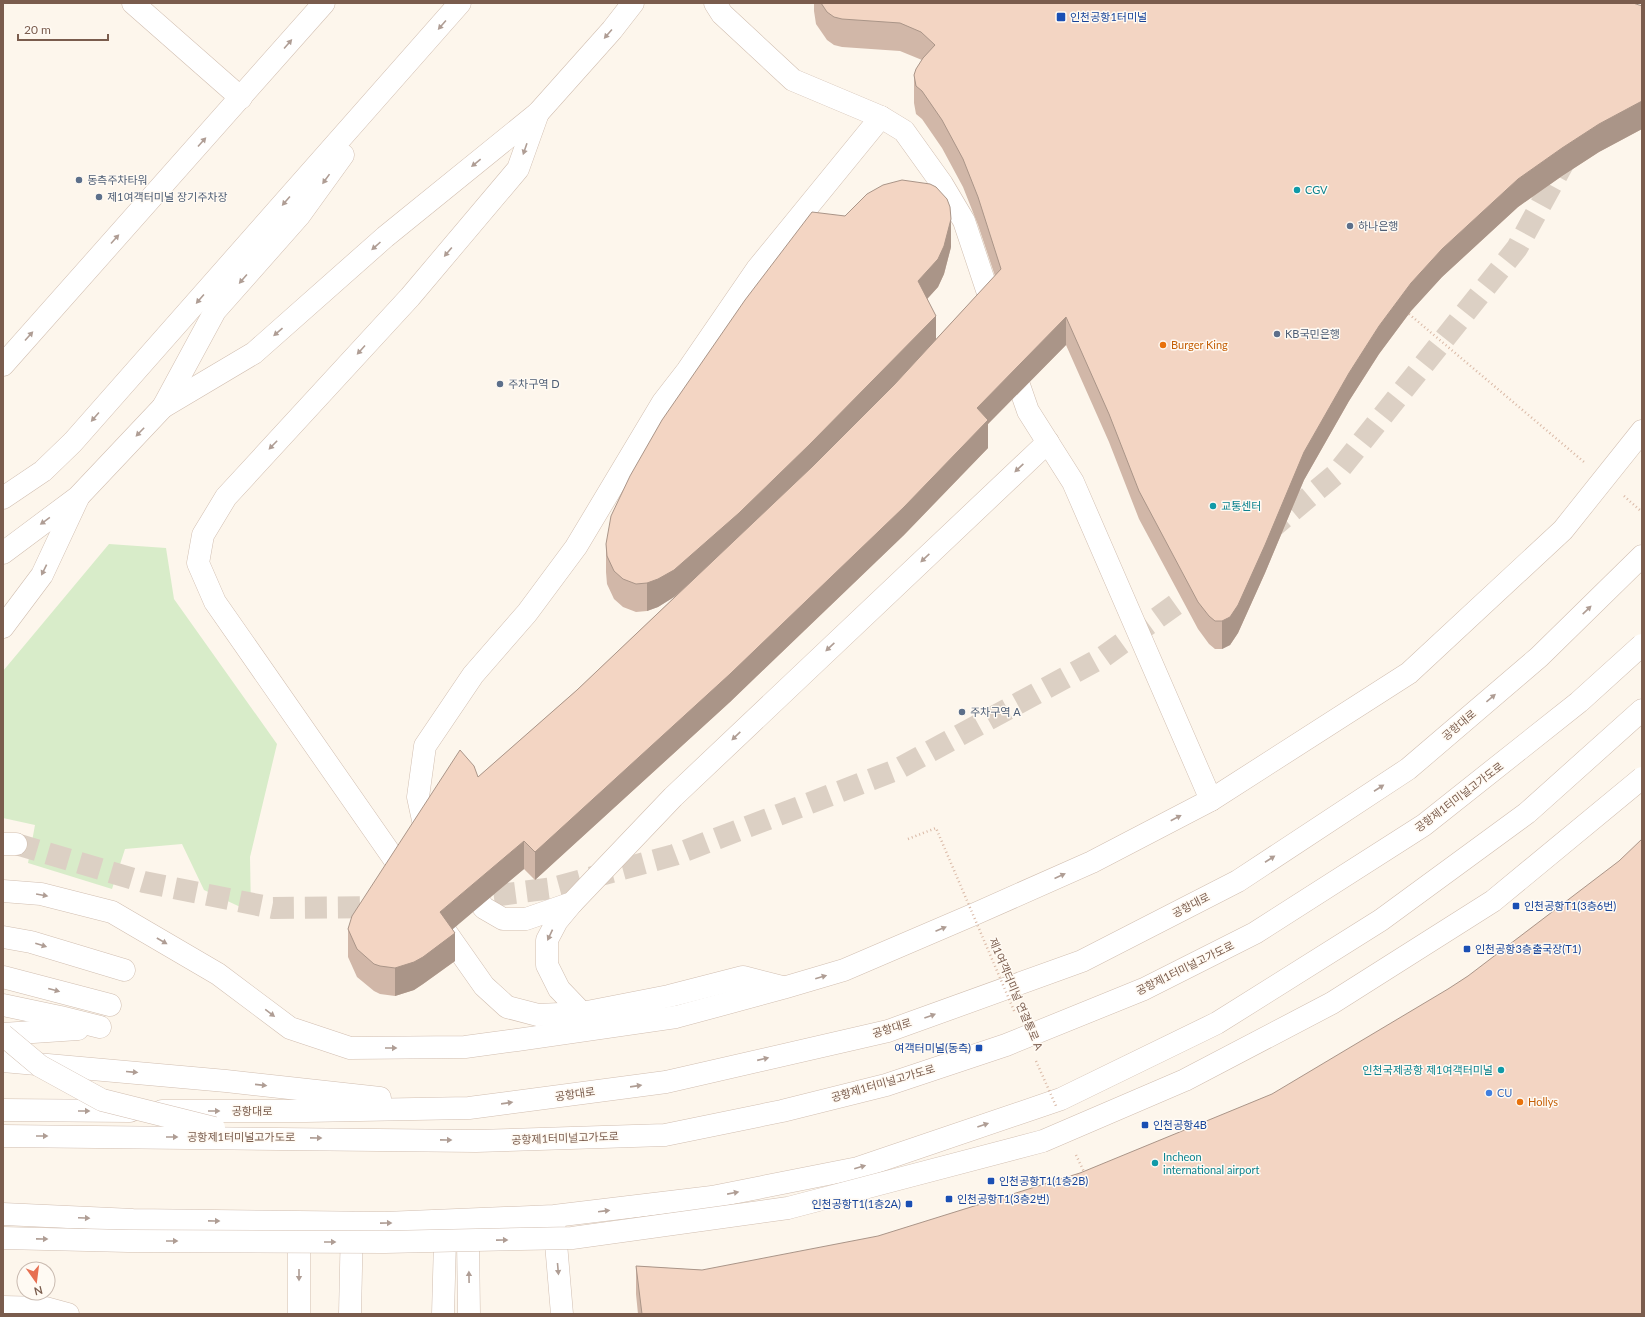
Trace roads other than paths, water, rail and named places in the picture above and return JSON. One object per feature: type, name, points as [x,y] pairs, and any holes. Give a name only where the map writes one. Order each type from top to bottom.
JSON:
[{"type":"street","points":[[133,3],[241,98]]},
{"type":"street","points":[[3,365],[324,3]]},
{"type":"street","points":[[3,498],[43,471],[73,442],[460,3]]},
{"type":"street","points":[[163,407],[254,353],[385,237],[538,112],[612,30],[633,3]]},
{"type":"street","points":[[715,3],[722,14],[793,80],[881,117],[904,131],[942,184],[964,221],[1028,411],[1073,482],[1211,800]]},
{"type":"street","points":[[9,545],[78,497],[163,407],[215,311],[299,216],[423,46]]},
{"type":"street","points":[[538,112],[518,169],[410,297],[226,497],[203,536],[198,563],[215,602],[484,986],[507,1007],[538,1015],[582,1013],[669,996],[743,977],[783,988]]},
{"type":"street","points":[[572,903],[526,919],[503,919],[484,908],[426,834],[418,797],[425,746],[473,675],[527,613],[576,547],[663,402],[687,371],[757,269],[881,117]]},
{"type":"street","points":[[3,891],[41,894],[112,912],[218,974],[290,1028],[350,1048],[465,1047],[517,1040],[676,1017],[783,988],[844,970],[977,914],[1092,862],[1211,800],[1409,673],[1563,530],[1642,431]]},
{"type":"street","points":[[582,1013],[559,989],[547,965],[547,940],[557,921],[572,903],[673,796],[1048,442]]},
{"type":"street","points":[[3,627],[42,575],[78,497]]},
{"type":"street","name":"공항대로","points":[[3,1110],[291,1111],[469,1108],[666,1082],[888,1031],[1082,961],[1238,881],[1408,769],[1539,657],[1642,556]]},
{"type":"street","name":"공항제1터미널고가도로","points":[[3,1136],[476,1141],[665,1134],[782,1111],[886,1085],[1006,1045],[1144,989],[1255,933],[1424,825],[1579,702],[1642,645]]},
{"type":"street","points":[[3,1214],[133,1220],[384,1224],[554,1216],[712,1197],[858,1168],[1061,1099],[1217,1023],[1381,920],[1527,814],[1642,710]]},
{"type":"street","points":[[3,1238],[136,1241],[385,1242],[572,1238],[788,1208],[1043,1141],[1185,1080],[1332,1003],[1493,901],[1642,778]]},
{"type":"street","points":[[3,937],[31,942],[124,970]]},
{"type":"street","points":[[3,976],[110,1005]]},
{"type":"street","points":[[3,1005],[100,1027],[3,1034]]},
{"type":"street","points":[[3,1034],[40,1066],[102,1100],[253,1138]]},
{"type":"street","points":[[3,1061],[226,1081],[469,1108]]},
{"type":"street","points":[[554,1216],[562,1314]]},
{"type":"street","points":[[299,1222],[299,1314]]},
{"type":"street","points":[[350,1314],[352,1223]]},
{"type":"street","points":[[443,1314],[445,1240]]},
{"type":"street","points":[[468,1240],[469,1314]]},
{"type":"street","points":[[3,1307],[46,1308],[68,1314]]},
{"type":"tunnel","points":[[1267,532],[1336,474],[1517,248],[1568,155]]},
{"type":"tunnel","points":[[461,900],[553,888],[674,855],[896,770],[1103,657],[1207,582]]},
{"type":"tunnel","points":[[16,844],[144,882],[273,908],[387,907]]},
{"type":"place","name":"인천공항1터미널","points":[[1061,17]]},
{"type":"place","name":"동측주차타워","points":[[79,180]]},
{"type":"place","name":"CGV","points":[[1297,190]]},
{"type":"place","name":"제1여객터미널 장기주차장","points":[[99,197]]},
{"type":"place","name":"하나은행","points":[[1350,226]]},
{"type":"place","name":"KB국민은행","points":[[1277,334]]},
{"type":"place","name":"Burger King","points":[[1163,345]]},
{"type":"place","name":"주차구역 D","points":[[500,384]]},
{"type":"place","name":"교통센터","points":[[1213,506]]},
{"type":"place","name":"주차구역 A","points":[[962,712]]},
{"type":"place","name":"인천공항T1(3층6번)","points":[[1516,906]]},
{"type":"place","name":"인천공항3층출국장(T1)","points":[[1467,949]]},
{"type":"place","name":"여객터미널(동측)","points":[[979,1048]]},
{"type":"place","name":"인천국제공항 제1여객터미널","points":[[1501,1070]]},
{"type":"place","name":"CU","points":[[1489,1093]]},
{"type":"place","name":"Hollys","points":[[1520,1102]]},
{"type":"place","name":"인천공항4B","points":[[1145,1125]]},
{"type":"place","name":"Incheon international airport","points":[[1155,1163]]},
{"type":"place","name":"인천공항T1(1층2B)","points":[[991,1181]]},
{"type":"place","name":"인천공항T1(3층2번)","points":[[949,1199]]},
{"type":"place","name":"인천공항T1(1층2A)","points":[[909,1204]]}]
